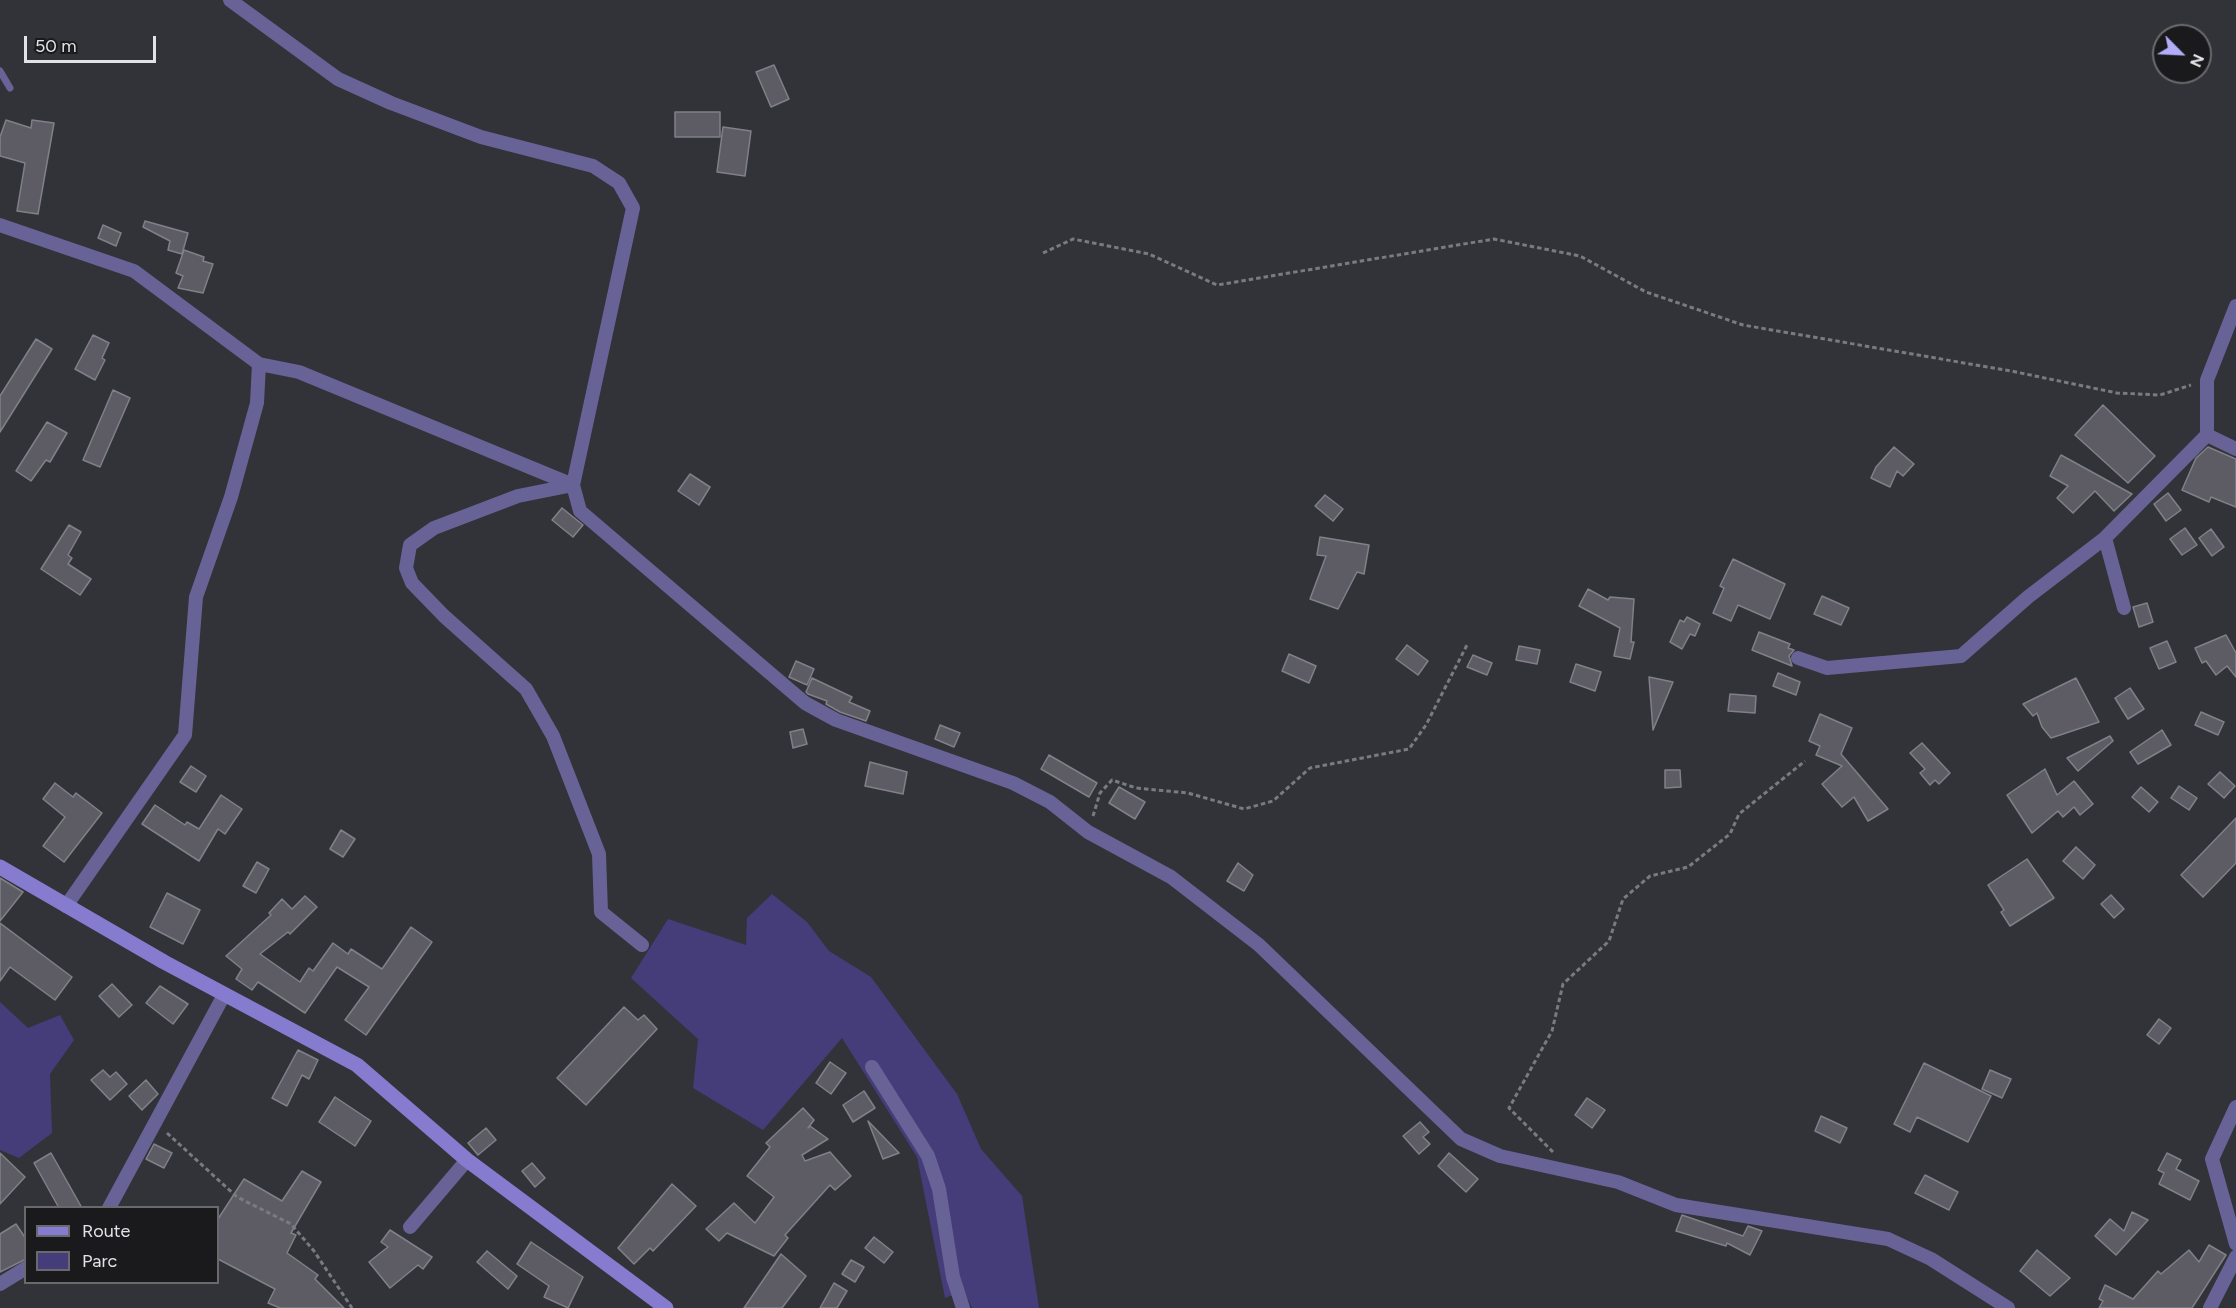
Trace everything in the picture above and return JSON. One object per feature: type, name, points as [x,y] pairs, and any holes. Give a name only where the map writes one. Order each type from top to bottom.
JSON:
[{"type":"street","points":[[230,0],[338,79],[391,103],[481,137],[593,166],[619,183],[633,208],[573,485],[580,511],[805,703],[836,720],[1013,783],[1050,802],[1088,832],[1171,878],[1259,945],[1461,1139],[1500,1156],[1618,1182],[1676,1205],[1888,1239],[1931,1259],[2008,1308]]},
{"type":"street","points":[[0,225],[134,271],[259,364],[299,372],[573,485]]},
{"type":"street","points":[[1798,658],[1827,668],[1961,656],[2028,597],[2105,538],[2207,435],[2207,380],[2236,306]]},
{"type":"street","points":[[66,906],[185,735],[196,597],[234,487],[257,403],[259,364]]},
{"type":"street","points":[[2207,435],[2236,449]]},
{"type":"street","points":[[573,485],[518,496],[434,528],[410,545],[406,568],[412,583],[444,616],[526,689],[553,736],[599,854],[602,912],[642,945]]},
{"type":"street","points":[[2105,538],[2124,608]]},
{"type":"street","points":[[0,867],[224,995],[357,1065],[467,1160],[666,1308]]},
{"type":"street","points":[[110,1206],[224,995]]},
{"type":"street","points":[[872,1067],[928,1156],[939,1189],[953,1277],[963,1308]]},
{"type":"street","points":[[2236,1107],[2212,1159],[2236,1244]]},
{"type":"street","points":[[410,1227],[467,1160]]},
{"type":"street","points":[[2210,1308],[2236,1257]]},
{"type":"street","points":[[0,1284],[24,1269]]},
{"type":"lane","points":[[0,71],[10,88]]},
{"type":"path","points":[[1043,253],[1073,239],[1149,254],[1217,285],[1494,239],[1580,256],[1646,292],[1743,325],[2011,371],[2117,393],[2160,395],[2207,380]]},
{"type":"path","points":[[1088,832],[1100,793],[1112,780],[1136,788],[1188,793],[1244,809],[1273,801],[1310,768],[1409,749],[1426,725],[1467,645]]},
{"type":"path","points":[[1566,1171],[1550,1148],[1509,1108],[1552,1031],[1563,984],[1609,941],[1623,899],[1650,876],[1688,867],[1730,834],[1739,814],[1805,761]]},
{"type":"path","points":[[158,1119],[169,1136],[237,1197],[291,1224],[314,1251],[352,1308]]},
{"type":"green space","points":[[772,894],[807,922],[829,951],[871,977],[957,1094],[981,1149],[1022,1196],[1039,1308],[972,1308],[964,1291],[945,1298],[917,1157],[842,1038],[763,1130],[693,1088],[698,1039],[631,978],[668,919],[746,945],[747,918]]},
{"type":"green space","points":[[0,1002],[28,1028],[60,1015],[74,1040],[50,1074],[52,1133],[19,1158],[0,1150]]},
{"type":"building","points":[[774,65],[789,99],[771,107],[756,72]]},
{"type":"building","points":[[675,112],[720,112],[720,137],[675,137]]},
{"type":"building","points":[[6,120],[31,128],[32,120],[54,123],[38,214],[17,211],[25,163],[0,156],[0,137]]},
{"type":"building","points":[[723,127],[751,131],[745,176],[717,172]]},
{"type":"building","points":[[145,221],[188,233],[182,254],[168,250],[170,241],[143,227]]},
{"type":"building","points":[[103,225],[121,233],[116,246],[98,238]]},
{"type":"building","points":[[184,250],[204,257],[203,261],[213,264],[203,293],[178,288],[183,276],[176,273]]},
{"type":"building","points":[[93,335],[109,343],[102,358],[105,360],[95,380],[75,369]]},
{"type":"building","points":[[36,339],[52,349],[0,432],[0,396]]},
{"type":"building","points":[[113,390],[130,398],[100,467],[83,460]]},
{"type":"building","points":[[2103,405],[2155,456],[2128,483],[2075,435]]},
{"type":"building","points":[[47,422],[67,433],[50,462],[46,460],[31,481],[16,471]]},
{"type":"building","points":[[1894,447],[1914,464],[1903,476],[1897,471],[1890,487],[1871,478],[1876,467]]},
{"type":"building","points":[[2208,447],[2236,459],[2236,507],[2211,497],[2209,502],[2182,490],[2196,458]]},
{"type":"building","points":[[2061,455],[2132,494],[2114,511],[2095,491],[2073,513],[2057,498],[2068,486],[2050,476]]},
{"type":"building","points":[[690,474],[710,487],[699,505],[678,491]]},
{"type":"building","points":[[2168,493],[2181,510],[2166,521],[2154,504]]},
{"type":"building","points":[[1325,495],[1343,509],[1333,521],[1315,506]]},
{"type":"building","points":[[562,508],[583,525],[573,537],[552,520]]},
{"type":"building","points":[[69,525],[81,532],[68,555],[72,558],[68,564],[91,579],[80,595],[41,569]]},
{"type":"building","points":[[2185,528],[2197,545],[2182,555],[2170,539]]},
{"type":"building","points":[[2211,529],[2224,547],[2212,556],[2199,538]]},
{"type":"building","points":[[1320,537],[1369,545],[1364,574],[1357,572],[1338,609],[1310,599],[1326,556],[1317,555]]},
{"type":"building","points":[[1733,559],[1785,584],[1770,619],[1738,605],[1731,621],[1713,613],[1724,588],[1720,586]]},
{"type":"building","points":[[1588,589],[1608,600],[1610,597],[1634,599],[1631,642],[1634,642],[1630,659],[1614,656],[1620,628],[1579,606]]},
{"type":"building","points":[[1822,596],[1849,608],[1841,625],[1814,614]]},
{"type":"building","points":[[2147,603],[2153,622],[2139,627],[2133,607]]},
{"type":"building","points":[[1687,617],[1700,624],[1695,636],[1690,634],[1682,649],[1670,642],[1680,620],[1684,622]]},
{"type":"building","points":[[1759,632],[1790,644],[1788,648],[1794,650],[1789,656],[1792,666],[1752,650]]},
{"type":"building","points":[[2226,635],[2236,653],[2236,677],[2227,666],[2216,675],[2206,661],[2202,663],[2195,648]]},
{"type":"building","points":[[2167,641],[2176,662],[2159,669],[2150,648]]},
{"type":"building","points":[[1407,645],[1428,661],[1418,675],[1396,659]]},
{"type":"building","points":[[1519,646],[1540,650],[1537,664],[1516,660]]},
{"type":"building","points":[[1289,654],[1316,666],[1309,683],[1282,671]]},
{"type":"building","points":[[1473,655],[1492,663],[1487,675],[1467,667]]},
{"type":"building","points":[[796,661],[814,669],[807,685],[789,677]]},
{"type":"building","points":[[1576,664],[1601,672],[1595,691],[1570,682]]},
{"type":"building","points":[[1778,673],[1800,682],[1796,695],[1773,686]]},
{"type":"building","points":[[1649,677],[1673,682],[1653,730]]},
{"type":"building","points":[[812,678],[852,697],[849,702],[870,711],[866,721],[840,712],[826,704],[827,701],[808,694],[806,692]]},
{"type":"building","points":[[2076,678],[2099,722],[2051,738],[2042,727],[2037,713],[2033,716],[2023,704]]},
{"type":"building","points":[[2130,688],[2144,709],[2128,719],[2115,698]]},
{"type":"building","points":[[1730,694],[1756,696],[1755,713],[1728,711]]},
{"type":"building","points":[[2201,712],[2224,722],[2218,735],[2195,725]]},
{"type":"building","points":[[1820,714],[1852,728],[1841,754],[1888,809],[1868,821],[1854,797],[1842,807],[1822,784],[1842,766],[1816,755],[1820,746],[1809,741]]},
{"type":"building","points":[[940,725],[960,733],[954,747],[935,739]]},
{"type":"building","points":[[803,729],[807,744],[793,748],[790,732]]},
{"type":"building","points":[[2162,730],[2171,745],[2138,764],[2130,752]]},
{"type":"building","points":[[2110,736],[2113,741],[2078,771],[2067,758]]},
{"type":"building","points":[[1922,743],[1950,773],[1939,784],[1935,780],[1930,785],[1920,773],[1925,769],[1910,753]]},
{"type":"building","points":[[1049,755],[1097,783],[1089,797],[1041,769]]},
{"type":"building","points":[[870,762],[907,772],[903,794],[865,786]]},
{"type":"building","points":[[191,766],[206,776],[196,792],[180,782]]},
{"type":"building","points":[[2045,769],[2057,795],[2074,781],[2093,804],[2080,815],[2074,807],[2063,817],[2058,811],[2032,833],[2007,795]]},
{"type":"building","points":[[1665,770],[1680,770],[1681,787],[1665,788]]},
{"type":"building","points":[[2220,772],[2235,786],[2224,798],[2208,784]]},
{"type":"building","points":[[55,783],[73,797],[76,793],[102,813],[64,862],[43,846],[65,817],[43,799]]},
{"type":"building","points":[[2179,786],[2197,798],[2189,810],[2171,798]]},
{"type":"building","points":[[1119,787],[1145,802],[1135,819],[1109,803]]},
{"type":"building","points":[[2141,787],[2158,802],[2149,812],[2132,797]]},
{"type":"building","points":[[221,795],[242,809],[225,834],[218,829],[199,861],[142,824],[155,805],[185,825],[187,822],[199,829]]},
{"type":"building","points":[[2236,818],[2236,863],[2203,897],[2181,875]]},
{"type":"building","points":[[341,830],[355,839],[343,857],[330,849]]},
{"type":"building","points":[[2076,847],[2095,865],[2083,879],[2063,861]]},
{"type":"building","points":[[2027,859],[2054,898],[2010,926],[2001,912],[2004,910],[1988,885]]},
{"type":"building","points":[[257,862],[269,869],[256,893],[243,886]]},
{"type":"building","points":[[1238,863],[1253,875],[1244,891],[1227,881]]},
{"type":"building","points":[[0,878],[23,892],[0,921]]},
{"type":"building","points":[[167,893],[200,910],[183,944],[150,927]]},
{"type":"building","points":[[2111,895],[2124,909],[2114,918],[2101,904]]},
{"type":"building","points":[[305,896],[317,907],[290,934],[288,932],[260,954],[300,982],[309,968],[313,971],[333,943],[348,954],[351,949],[382,969],[411,927],[432,942],[366,1035],[345,1020],[369,987],[337,967],[305,1013],[258,982],[252,990],[236,979],[242,969],[226,956],[271,915],[269,913],[282,899],[292,909]]},
{"type":"building","points":[[0,923],[72,977],[55,1000],[10,967],[0,981]]},
{"type":"building","points":[[112,984],[132,1005],[119,1017],[99,996]]},
{"type":"building","points":[[160,986],[188,1004],[173,1024],[146,1003]]},
{"type":"building","points":[[624,1007],[638,1020],[644,1015],[657,1029],[586,1105],[557,1078]]},
{"type":"building","points":[[2159,1019],[2171,1028],[2159,1044],[2147,1035]]},
{"type":"building","points":[[298,1050],[318,1060],[309,1079],[302,1075],[287,1106],[272,1098]]},
{"type":"building","points":[[830,1062],[846,1073],[831,1094],[816,1083]]},
{"type":"building","points":[[1924,1063],[1991,1096],[1968,1142],[1917,1117],[1910,1132],[1894,1124]]},
{"type":"building","points":[[103,1070],[110,1077],[116,1072],[127,1084],[110,1100],[91,1080]]},
{"type":"building","points":[[1990,1070],[2011,1079],[2002,1098],[1982,1089]]},
{"type":"building","points":[[146,1080],[158,1094],[142,1110],[129,1096]]},
{"type":"building","points":[[864,1091],[875,1108],[853,1122],[843,1105]]},
{"type":"building","points":[[335,1097],[371,1121],[355,1146],[319,1122]]},
{"type":"building","points":[[1587,1098],[1605,1110],[1592,1128],[1575,1115]]},
{"type":"building","points":[[803,1108],[814,1120],[808,1128],[810,1126],[828,1139],[802,1155],[805,1161],[830,1152],[851,1176],[835,1190],[830,1185],[785,1235],[788,1238],[774,1256],[727,1233],[719,1241],[706,1229],[734,1203],[755,1223],[774,1197],[747,1176],[770,1147],[766,1143]]},
{"type":"building","points":[[1821,1116],[1847,1128],[1840,1143],[1815,1131]]},
{"type":"building","points":[[868,1121],[899,1153],[883,1159]]},
{"type":"building","points":[[1420,1122],[1429,1132],[1423,1137],[1430,1144],[1419,1154],[1403,1136]]},
{"type":"building","points":[[486,1128],[496,1140],[478,1155],[468,1143]]},
{"type":"building","points":[[154,1144],[172,1153],[164,1168],[146,1159]]},
{"type":"building","points":[[0,1153],[25,1177],[0,1204]]},
{"type":"building","points":[[51,1153],[81,1206],[58,1206],[34,1163]]},
{"type":"building","points":[[1449,1153],[1478,1179],[1466,1192],[1438,1166]]},
{"type":"building","points":[[2167,1153],[2181,1160],[2176,1169],[2199,1181],[2190,1200],[2159,1184],[2164,1173],[2158,1170]]},
{"type":"building","points":[[532,1163],[545,1178],[535,1187],[522,1171]]},
{"type":"building","points":[[302,1171],[321,1182],[291,1233],[296,1235],[287,1253],[318,1275],[315,1279],[344,1308],[280,1308],[268,1303],[275,1289],[219,1260],[219,1217],[244,1179],[282,1201]]},
{"type":"building","points":[[1925,1175],[1958,1192],[1949,1210],[1915,1193]]},
{"type":"building","points":[[672,1184],[696,1206],[653,1251],[650,1248],[634,1264],[618,1248]]},
{"type":"building","points":[[2132,1212],[2148,1220],[2116,1255],[2095,1236],[2110,1219],[2124,1231]]},
{"type":"building","points":[[1682,1215],[1743,1236],[1748,1226],[1762,1231],[1750,1255],[1727,1243],[1726,1246],[1676,1231]]},
{"type":"building","points":[[16,1224],[24,1236],[24,1260],[0,1272],[0,1234]]},
{"type":"building","points":[[390,1230],[432,1257],[423,1269],[418,1265],[390,1288],[369,1262],[388,1247],[381,1242]]},
{"type":"building","points":[[874,1237],[893,1252],[884,1263],[865,1248]]},
{"type":"building","points":[[531,1242],[583,1277],[568,1308],[544,1297],[549,1286],[517,1264]]},
{"type":"building","points":[[2209,1245],[2226,1255],[2192,1308],[2099,1308],[2103,1301],[2099,1299],[2105,1285],[2133,1299],[2158,1271],[2161,1274],[2189,1250],[2199,1262]]},
{"type":"building","points":[[2037,1250],[2070,1278],[2050,1296],[2020,1271]]},
{"type":"building","points":[[487,1251],[517,1276],[508,1289],[477,1262]]},
{"type":"building","points":[[781,1254],[806,1276],[782,1308],[744,1308]]},
{"type":"building","points":[[851,1260],[864,1267],[855,1282],[842,1274]]},
{"type":"building","points":[[834,1283],[847,1291],[837,1308],[820,1308]]}]
